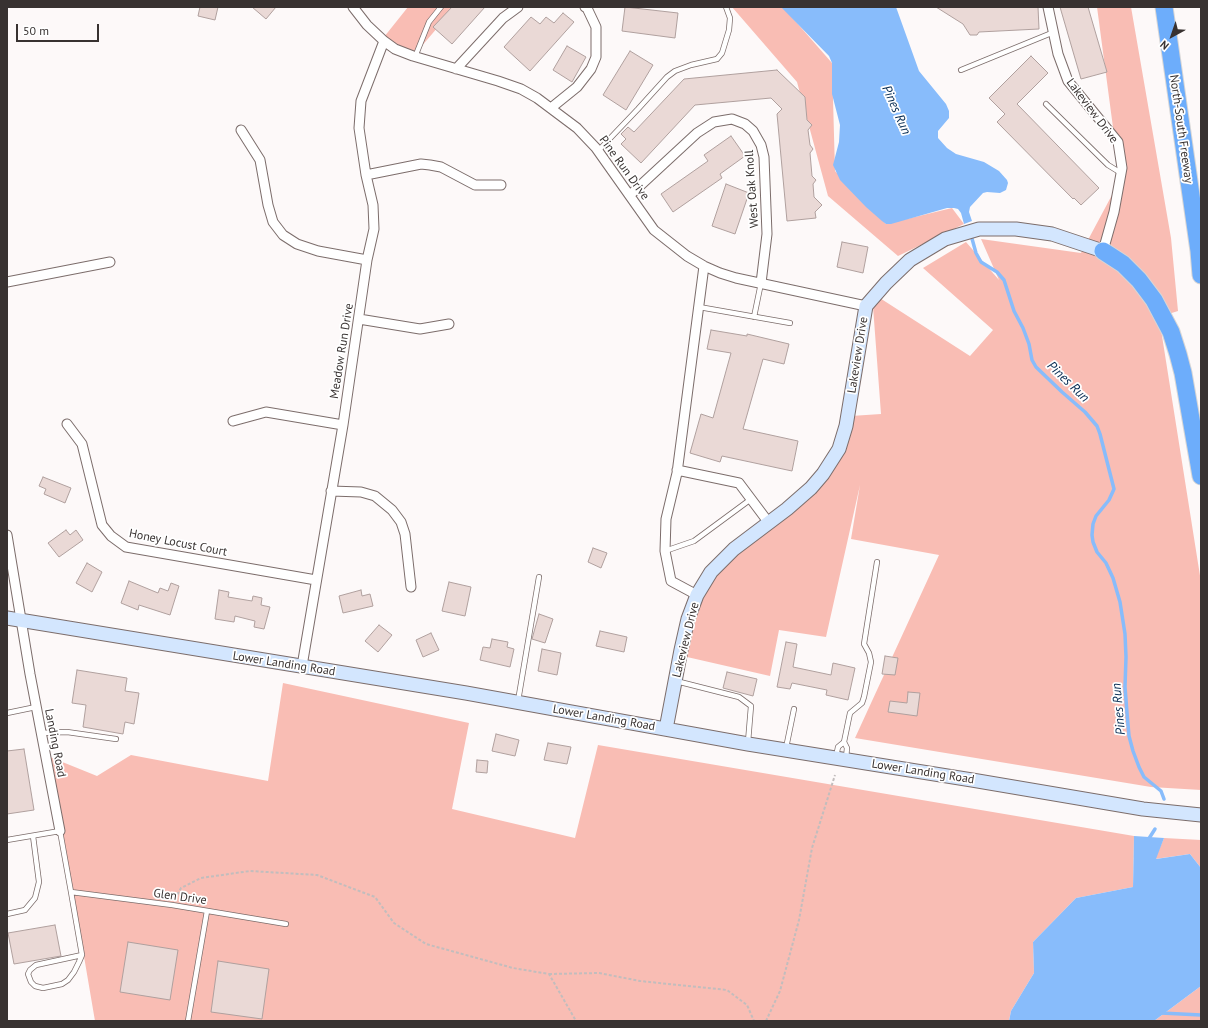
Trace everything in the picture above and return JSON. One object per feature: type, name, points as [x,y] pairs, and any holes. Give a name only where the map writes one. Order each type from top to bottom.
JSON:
[{"type":"highway","name":"North-South Freeway","points":[[1164,7],[1201,275]]},
{"type":"highway","points":[[1103,251],[1122,264],[1139,280],[1154,300],[1171,332],[1183,373],[1201,476]]},
{"type":"main road","name":"Lakeview Drive","points":[[666,729],[688,619],[697,595],[711,572],[734,549],[769,523],[811,488],[823,474],[839,449],[849,411],[866,306],[886,283],[910,260],[945,239],[979,229],[1016,229],[1052,234],[1103,251]]},
{"type":"main road","name":"Lower Landing Road","points":[[7,618],[518,702],[748,744],[1143,809],[1201,815]]},
{"type":"street","name":"Pine Run Drive","points":[[353,7],[367,25],[384,41],[396,49],[415,57],[521,89],[551,108],[577,128],[598,151],[654,230],[687,256],[704,266],[725,275],[866,306]]},
{"type":"street","points":[[456,69],[503,18],[518,7]]},
{"type":"street","points":[[551,108],[577,87],[591,69],[596,57],[596,27],[585,7]]},
{"type":"street","name":"Lakeview Drive","points":[[1048,7],[1058,54],[1068,81],[1118,142],[1122,168],[1114,212],[1103,251]]},
{"type":"street","name":"Meadow Run Drive","points":[[302,666],[343,425],[367,260],[374,229],[372,205],[359,128],[361,101],[384,41]]},
{"type":"street","name":"West Oak Knoll","points":[[630,195],[697,133],[714,122],[732,119],[745,124],[753,131],[761,145],[764,157],[767,234],[761,283]]},
{"type":"street","points":[[241,130],[260,160],[268,205],[273,222],[283,235],[297,244],[318,251],[367,260]]},
{"type":"street","points":[[366,175],[421,164],[441,167],[475,185],[501,185]]},
{"type":"street","points":[[7,282],[110,262]]},
{"type":"street","points":[[697,595],[671,581],[665,551],[666,518],[677,470],[704,266]]},
{"type":"street","points":[[359,319],[420,329],[449,324]]},
{"type":"street","points":[[233,421],[266,412],[343,425]]},
{"type":"street","name":"Honey Locust Court","points":[[67,424],[82,444],[102,525],[111,536],[126,547],[316,580]]},
{"type":"street","points":[[677,470],[739,483],[769,523]]},
{"type":"street","points":[[331,491],[360,492],[375,496],[392,510],[401,522],[405,534],[411,587]]},
{"type":"street","name":"Landing Road","points":[[7,535],[36,707],[60,831]]},
{"type":"lane","points":[[415,57],[429,22],[441,7]]},
{"type":"lane","points":[[598,151],[674,71],[691,65],[717,59],[722,53],[729,30],[730,18],[726,7]]},
{"type":"lane","points":[[961,70],[1054,32]]},
{"type":"lane","points":[[1046,104],[1108,165],[1121,173]]},
{"type":"lane","points":[[754,317],[761,283]]},
{"type":"lane","points":[[699,307],[790,323]]},
{"type":"lane","points":[[665,551],[694,541],[751,499]]},
{"type":"lane","points":[[840,759],[847,748],[844,742],[850,713],[862,703],[871,662],[869,653],[864,644],[878,562]]},
{"type":"lane","points":[[518,702],[539,577]]},
{"type":"lane","points":[[675,681],[739,697],[751,706],[748,744]]},
{"type":"lane","points":[[7,713],[36,707]]},
{"type":"lane","points":[[786,750],[794,709]]},
{"type":"lane","points":[[41,733],[67,732],[116,739]]},
{"type":"lane","points":[[840,759],[838,747],[844,742]]},
{"type":"lane","points":[[7,840],[60,831]]},
{"type":"lane","name":"Landing Road","points":[[60,831],[82,956]]},
{"type":"lane","points":[[7,914],[25,910],[35,898],[38,882],[33,836]]},
{"type":"lane","name":"Glen Drive","points":[[71,892],[172,905],[286,924]]},
{"type":"lane","points":[[188,1021],[207,911]]},
{"type":"lane","points":[[82,956],[74,972],[68,980],[62,984],[42,988],[35,986],[31,982],[28,974],[36,965],[82,956]]},
{"type":"path","points":[[766,1021],[780,991],[799,920],[812,848],[834,775]]},
{"type":"path","points":[[172,905],[181,888],[200,878],[250,871],[317,875],[375,897],[394,923],[426,944],[513,968],[550,974],[599,973],[640,981],[727,990],[746,1005],[754,1021]]},
{"type":"path","points":[[550,974],[576,1021]]},
{"type":"shaded area","points":[[408,7],[455,7],[415,54],[384,37]]},
{"type":"shaded area","points":[[732,7],[783,7],[832,63],[835,171],[886,224],[952,208],[964,224],[898,256],[828,196],[797,82]]},
{"type":"shaded area","points":[[1097,7],[1131,7],[1171,238],[1178,311],[1159,317],[1201,582],[1201,790],[1151,787],[855,738],[939,555],[851,539],[860,485],[826,637],[779,630],[770,676],[687,657],[681,650],[711,572],[811,488],[851,416],[881,414],[872,293],[970,356],[993,330],[923,268],[966,242],[999,280],[981,239],[1081,253],[1120,180]]},
{"type":"shaded area","points":[[283,683],[469,723],[452,809],[575,838],[598,745],[1134,836],[1133,887],[1076,898],[1033,942],[1034,973],[1011,1011],[1009,1021],[95,1021],[50,757],[97,776],[131,755],[268,781]]},
{"type":"shaded area","points":[[1164,838],[1201,840],[1201,868],[1190,854],[1155,859]]},
{"type":"shaded area","points":[[1201,986],[1201,1021],[1154,1021]]},
{"type":"water","points":[[781,7],[896,7],[919,71],[946,104],[949,111],[949,118],[938,131],[938,138],[947,148],[956,154],[984,162],[999,171],[1007,180],[1008,183],[1006,190],[1000,193],[983,193],[970,207],[969,212],[972,221],[964,224],[961,213],[958,209],[954,208],[947,208],[891,224],[886,224],[882,221],[840,180],[833,165],[839,142],[840,125],[832,94],[832,63],[829,56]]},
{"type":"water","points":[[1134,836],[1164,838],[1156,859],[1190,854],[1201,868],[1201,986],[1154,1021],[1009,1021],[1011,1011],[1034,973],[1033,942],[1076,898],[1133,887]]},
{"type":"building","points":[[200,7],[218,7],[215,20],[198,16]]},
{"type":"building","points":[[252,7],[276,7],[266,19]]},
{"type":"building","points":[[452,7],[485,7],[452,44],[433,27]]},
{"type":"building","points":[[625,7],[678,13],[675,38],[622,31]]},
{"type":"building","points":[[936,7],[1038,7],[1039,29],[979,32],[977,35],[970,35],[963,24]]},
{"type":"building","points":[[1060,7],[1088,7],[1107,72],[1081,79]]},
{"type":"building","points":[[563,13],[574,22],[530,71],[504,47],[531,17],[540,24],[546,17],[554,23]]},
{"type":"building","points":[[567,46],[586,57],[572,82],[553,70]]},
{"type":"building","points":[[630,51],[653,65],[626,110],[603,95]]},
{"type":"building","points":[[1031,56],[1048,73],[1017,104],[1099,188],[1081,205],[1074,198],[1073,199],[997,122],[1005,114],[989,98]]},
{"type":"building","points":[[777,70],[805,97],[807,120],[812,125],[808,130],[810,145],[813,149],[810,153],[812,176],[816,180],[813,184],[814,197],[822,205],[815,212],[816,218],[787,221],[777,114],[782,109],[771,98],[695,105],[641,163],[621,144],[626,139],[621,134],[628,127],[634,132],[684,79]]},
{"type":"building","points":[[731,136],[745,156],[720,174],[722,178],[673,212],[661,194],[708,161],[704,155]]},
{"type":"building","points":[[726,184],[749,193],[735,234],[712,226]]},
{"type":"building","points":[[842,242],[868,247],[863,273],[837,267]]},
{"type":"building","points":[[711,330],[747,336],[747,334],[789,344],[784,364],[763,359],[743,429],[798,441],[792,471],[722,456],[720,462],[690,453],[701,414],[713,418],[731,353],[707,349]]},
{"type":"building","points":[[43,477],[71,488],[65,503],[44,494],[46,489],[39,486]]},
{"type":"building","points":[[66,530],[70,535],[76,530],[83,540],[59,557],[48,543]]},
{"type":"building","points":[[593,548],[607,553],[601,568],[588,562]]},
{"type":"building","points":[[87,563],[102,572],[92,592],[76,583]]},
{"type":"building","points":[[129,581],[158,593],[160,588],[168,591],[171,583],[179,586],[170,615],[139,605],[138,610],[121,603]]},
{"type":"building","points":[[449,582],[471,587],[465,616],[442,611]]},
{"type":"building","points":[[219,590],[229,592],[228,597],[252,601],[253,596],[262,598],[261,605],[270,607],[264,629],[254,627],[255,621],[235,616],[234,622],[215,619]]},
{"type":"building","points":[[361,590],[362,596],[370,594],[373,606],[343,613],[339,596]]},
{"type":"building","points":[[539,614],[553,619],[545,643],[532,639]]},
{"type":"building","points":[[379,625],[392,635],[378,652],[365,641]]},
{"type":"building","points":[[600,631],[627,637],[624,652],[596,646]]},
{"type":"building","points":[[431,633],[439,650],[423,657],[416,640]]},
{"type":"building","points":[[492,639],[508,642],[507,647],[514,649],[510,667],[480,660],[483,647],[490,648]]},
{"type":"building","points":[[786,642],[797,644],[793,667],[831,675],[833,663],[855,668],[848,700],[826,695],[827,690],[792,683],[790,689],[777,687]]},
{"type":"building","points":[[542,649],[561,653],[557,675],[538,671]]},
{"type":"building","points":[[885,656],[898,658],[895,675],[882,674]]},
{"type":"building","points":[[77,670],[127,678],[125,691],[139,693],[134,724],[125,722],[123,734],[83,727],[86,705],[72,703]]},
{"type":"building","points":[[727,672],[757,679],[753,696],[723,688]]},
{"type":"building","points":[[908,692],[920,693],[917,716],[888,712],[890,701],[907,703]]},
{"type":"building","points":[[496,734],[519,740],[515,756],[492,751]]},
{"type":"building","points":[[548,743],[571,747],[567,764],[544,760]]},
{"type":"building","points":[[24,749],[34,810],[7,814],[7,751]]},
{"type":"building","points":[[477,760],[488,761],[487,773],[476,772]]},
{"type":"building","points":[[55,925],[61,956],[14,964],[8,933]]},
{"type":"building","points":[[128,942],[178,950],[170,1000],[120,992]]},
{"type":"building","points":[[218,961],[269,969],[262,1019],[211,1012]]},
{"type":"waterway","name":"Pines Run","points":[[971,235],[976,253],[981,262],[997,272],[1004,280],[1014,311],[1029,344],[1032,360],[1036,367],[1085,412],[1097,426],[1100,434],[1114,489],[1109,500],[1096,516],[1093,524],[1093,542],[1097,552],[1106,563],[1113,578],[1120,602],[1125,634],[1125,687],[1129,736],[1133,751],[1144,777],[1161,791],[1164,799]]},
{"type":"waterway","name":"Pines Run","points":[[1148,840],[1155,829]]},
{"type":"waterway","points":[[1161,1013],[1201,1015]]}]
